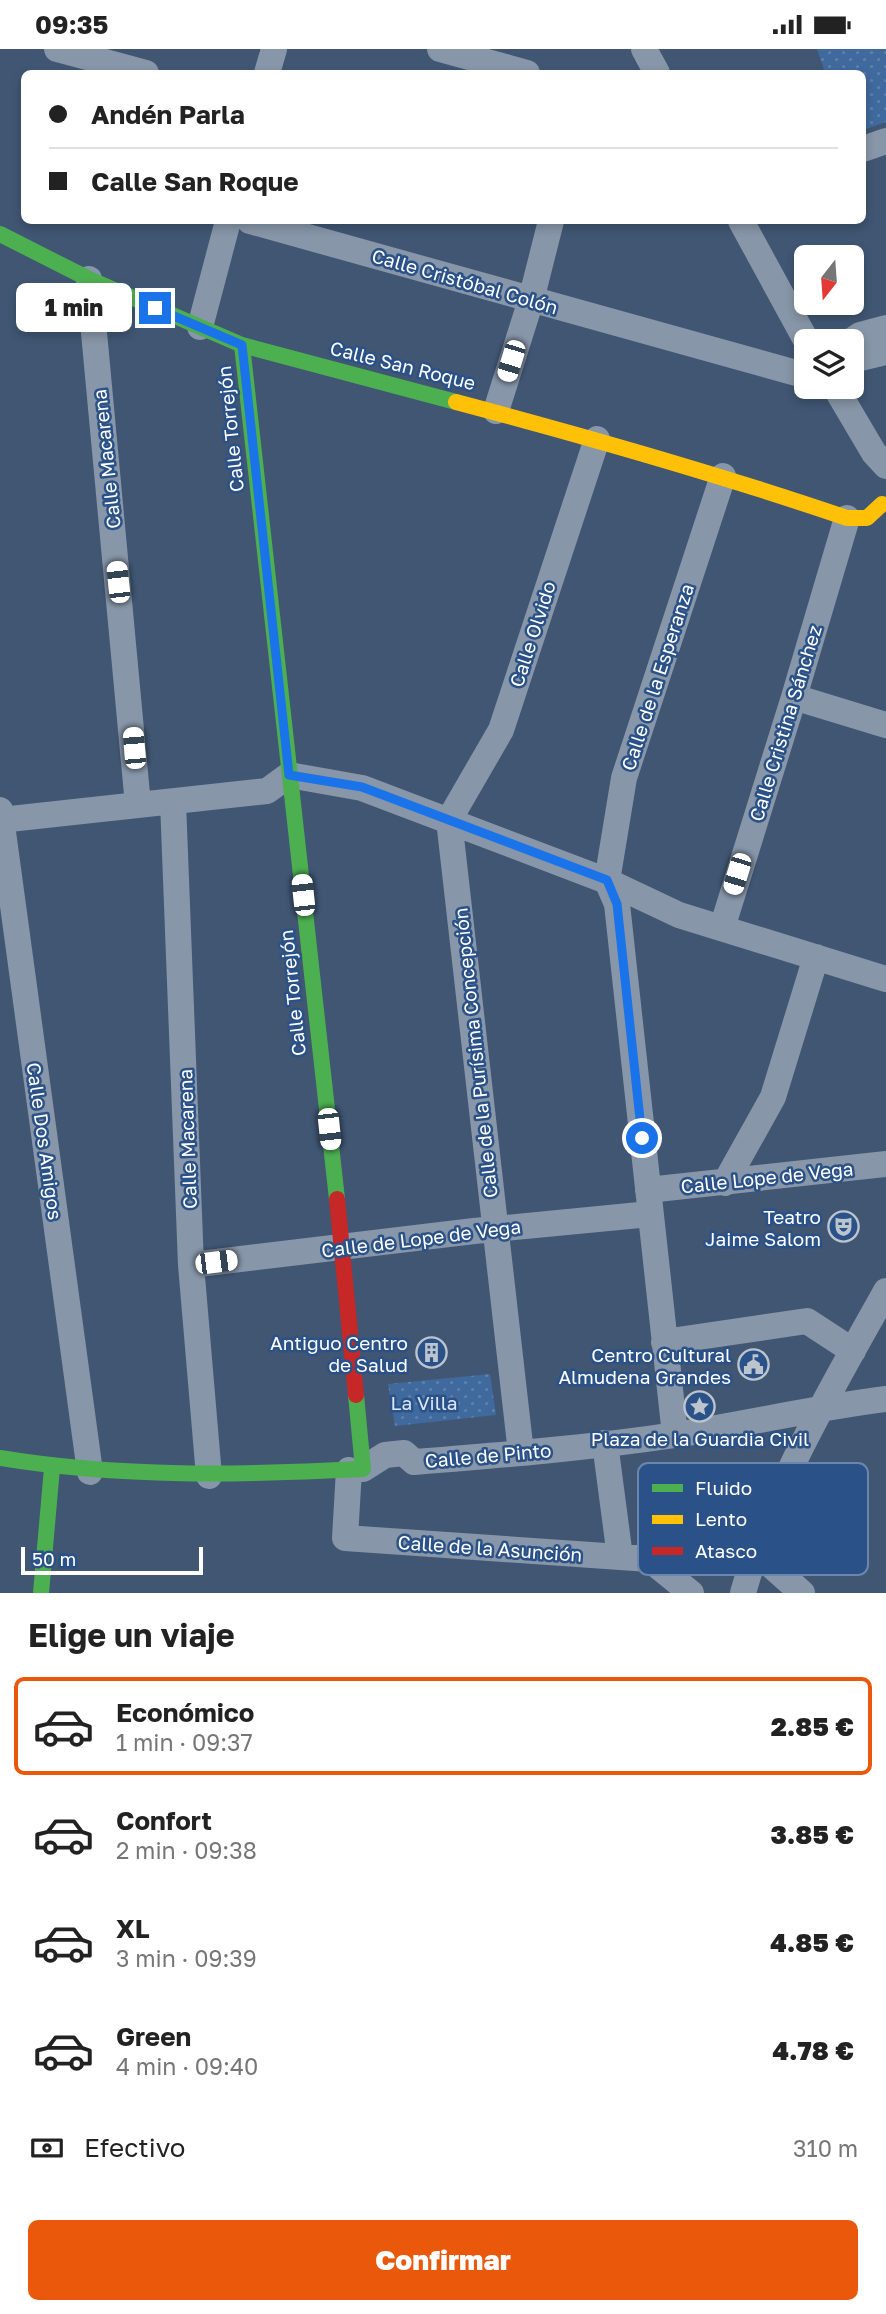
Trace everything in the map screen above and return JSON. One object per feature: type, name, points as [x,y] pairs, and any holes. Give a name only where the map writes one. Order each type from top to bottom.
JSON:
[{"type":"street","points":[[57,49],[135,70]]},
{"type":"street","points":[[268,70],[274,49]]},
{"type":"street","points":[[440,49],[516,70]]},
{"type":"street","points":[[644,49],[655,70]]},
{"type":"street","points":[[866,148],[886,141]]},
{"type":"street","points":[[200,327],[227,224]]},
{"type":"street","name":"Calle Cristóbal Colón","points":[[261,224],[794,372]]},
{"type":"street","points":[[496,411],[531,300],[550,224]]},
{"type":"street","points":[[743,224],[800,329]]},
{"type":"street","name":"Calle San Roque","points":[[0,234],[89,279],[242,345],[597,439],[723,476],[847,518]]},
{"type":"street","name":"Calle Macarena","points":[[89,279],[138,805]]},
{"type":"street","points":[[864,334],[886,328]]},
{"type":"street","name":"Calle Torrejón","points":[[242,345],[342,1247],[356,1469]]},
{"type":"street","points":[[864,358],[886,352]]},
{"type":"street","points":[[842,399],[874,453],[886,465]]},
{"type":"street","name":"Calle Olvido","points":[[449,820],[501,730],[597,439]]},
{"type":"street","name":"Calle de la Esperanza","points":[[607,880],[624,778],[723,476]]},
{"type":"street","points":[[847,518],[858,521],[873,517],[885,504]]},
{"type":"street","name":"Calle Cristina Sánchez","points":[[722,928],[847,518]]},
{"type":"street","points":[[794,697],[886,725]]},
{"type":"street","points":[[0,817],[267,791],[289,775],[362,787],[607,880],[678,915],[886,979]]},
{"type":"street","name":"Calle Macarena","points":[[173,802],[191,1265],[209,1476]]},
{"type":"street","name":"Calle Dos Amigos","points":[[0,817],[90,1472]]},
{"type":"street","name":"Calle de la Purísima Concepción","points":[[449,820],[521,1453]]},
{"type":"street","points":[[607,880],[617,904],[675,1435]]},
{"type":"street","points":[[725,1183],[773,1097],[816,957]]},
{"type":"street","name":"Calle Lope de Vega","points":[[649,1202],[725,1183],[886,1164]]},
{"type":"street","name":"Calle de Lope de Vega","points":[[191,1265],[495,1229],[649,1202]]},
{"type":"street","points":[[795,1463],[821,1407],[886,1291]]},
{"type":"street","points":[[664,1342],[807,1321],[853,1351]]},
{"type":"street","name":"Calle de Pinto","points":[[0,1458],[90,1472],[209,1476],[356,1469],[385,1455],[404,1453],[414,1462],[521,1453],[675,1435],[821,1407],[886,1399]]},
{"type":"street","points":[[605,1443],[620,1557]]},
{"type":"street","points":[[41,1593],[52,1468]]},
{"type":"street","name":"Calle de la Asunción","points":[[356,1469],[345,1538],[638,1558]]},
{"type":"street","name":"Calle de la Asunción","points":[[669,1575],[691,1593]]},
{"type":"street","points":[[743,1593],[748,1575]]},
{"type":"street","points":[[782,1575],[802,1593]]},
{"type":"green space","points":[[817,49],[886,49],[886,122],[866,129],[866,70],[824,70]]},
{"type":"green space","name":"La Villa","points":[[490,1374],[496,1415],[395,1426],[388,1384]]},
{"type":"traffic: fast","points":[[0,234],[89,279],[242,345],[456,402]]},
{"type":"traffic: fast","points":[[242,345],[337,1199]]},
{"type":"traffic: fast","points":[[0,1458],[136,1472],[272,1473],[363,1469],[356,1395]]},
{"type":"traffic: fast","points":[[41,1593],[52,1468]]},
{"type":"traffic: slow","points":[[456,402],[653,457],[847,518],[867,518],[882,504]]},
{"type":"traffic: jam","points":[[337,1199],[356,1395]]},
{"type":"place","name":"Teatro Jaime Salom","points":[[844,1227]]},
{"type":"place","name":"Antiguo Centro de Salud","points":[[431,1353]]},
{"type":"place","name":"Centro Cultural Almudena Grandes","points":[[754,1365]]},
{"type":"place","name":"Plaza de la Guardia Civil","points":[[700,1407]]},
{"type":"route","points":[[155,308],[242,345],[289,775],[362,787],[607,880],[617,904],[642,1138]]}]
